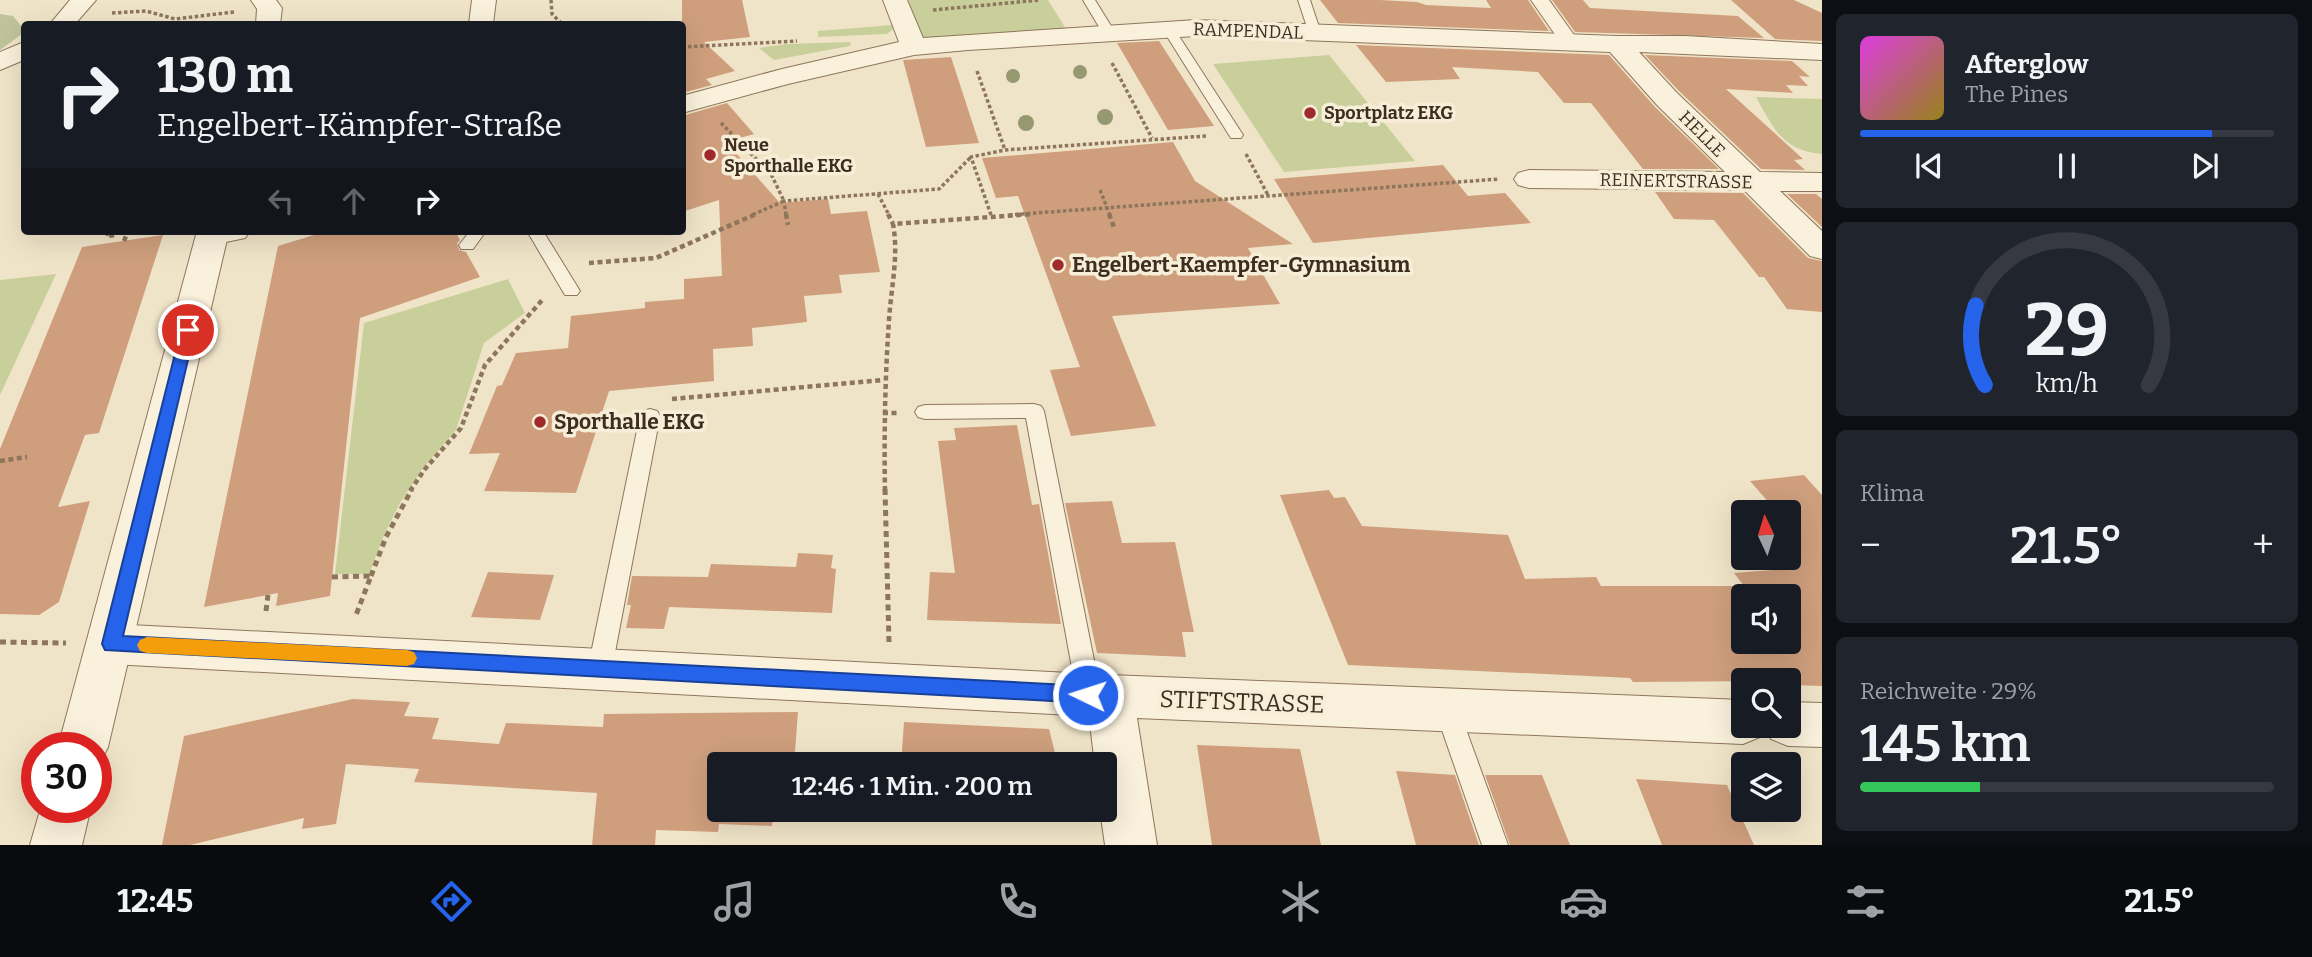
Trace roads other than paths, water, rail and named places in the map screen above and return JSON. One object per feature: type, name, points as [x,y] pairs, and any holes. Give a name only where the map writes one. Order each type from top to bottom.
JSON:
[{"type":"street","points":[[481,21],[484,0]]},
{"type":"street","points":[[1540,0],[1570,42]]},
{"type":"street","points":[[898,6],[914,47]]},
{"type":"street","name":"RAMPENDAL","points":[[691,103],[782,77],[914,47],[1196,28],[1617,44],[1685,44],[1822,52]]},
{"type":"street","name":"HELLE","points":[[1617,44],[1667,99],[1822,249]]},
{"type":"street","points":[[0,61],[21,51]]},
{"type":"street","name":"REINERTSTRASSE","points":[[1529,179],[1822,182]]},
{"type":"street","points":[[87,732],[218,235]]},
{"type":"street","name":"STIFTSTRASSE","points":[[111,644],[890,682],[1099,696],[1731,722]]},
{"type":"street","points":[[1099,696],[1131,845]]},
{"type":"street","points":[[1801,724],[1822,725]]},
{"type":"street","points":[[56,845],[62,823]]},
{"type":"lane","points":[[1089,0],[1104,34]]},
{"type":"lane","points":[[1304,0],[1315,33]]},
{"type":"lane","points":[[1169,30],[1236,135]]},
{"type":"lane","points":[[467,245],[475,235]]},
{"type":"lane","points":[[537,235],[563,278]]},
{"type":"lane","points":[[925,412],[1034,411],[1099,696]]},
{"type":"lane","points":[[600,668],[650,416]]},
{"type":"lane","points":[[1447,710],[1495,845]]},
{"type":"place","name":"Sportplatz EKG","points":[[1310,113]]},
{"type":"place","name":"Neue Sporthalle EKG","points":[[710,155]]},
{"type":"place","name":"Engelbert-Kaempfer-Gymnasium","points":[[1058,265]]},
{"type":"place","name":"Sporthalle EKG","points":[[540,422]]}]
